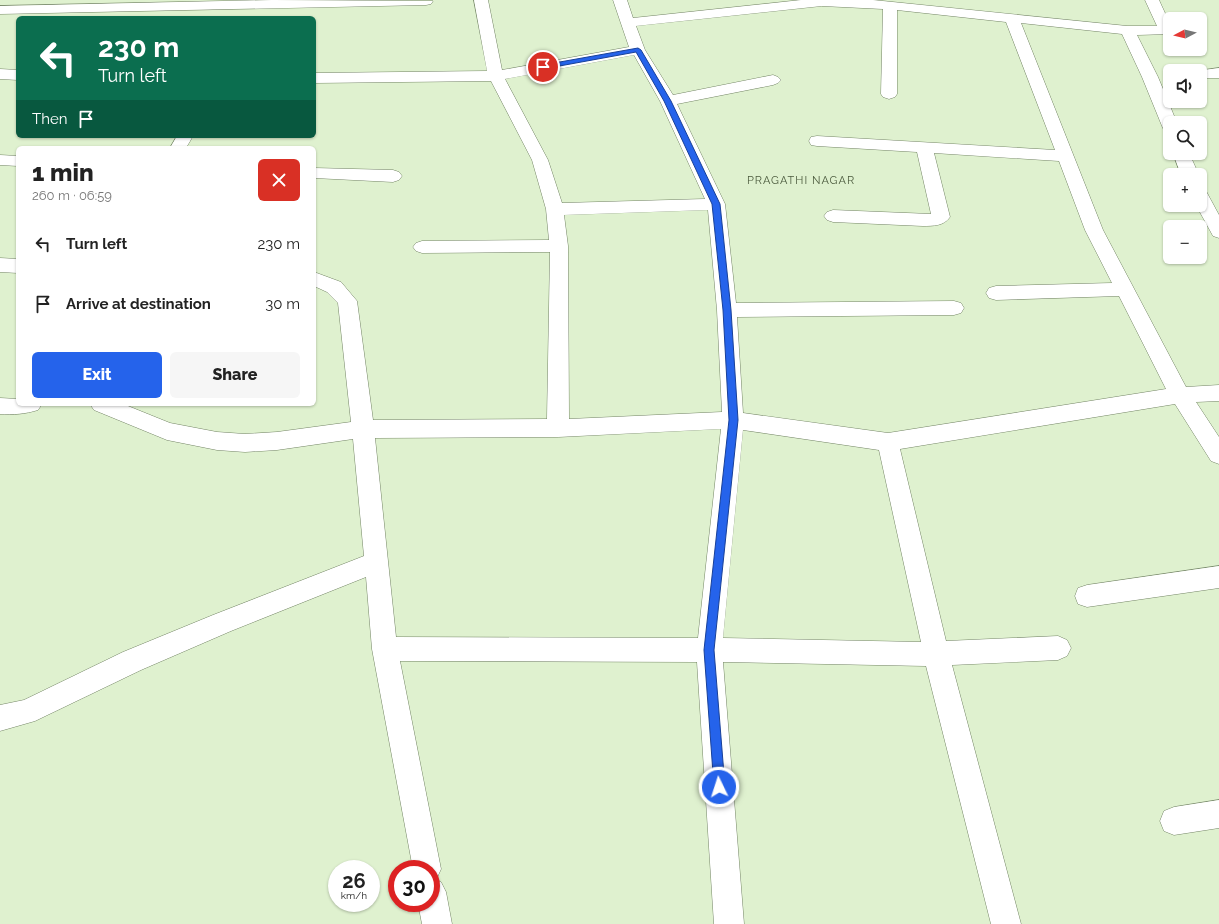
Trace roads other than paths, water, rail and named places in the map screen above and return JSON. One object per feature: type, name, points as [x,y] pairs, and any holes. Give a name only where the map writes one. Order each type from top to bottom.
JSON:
[{"type":"street","points":[[481,0],[496,76],[540,160],[554,209],[559,246],[558,428]]},
{"type":"street","points":[[620,0],[627,23],[638,50],[668,101],[716,204],[727,310],[733,420],[709,650],[729,924]]},
{"type":"street","points":[[627,23],[822,2],[890,6],[1127,30],[1166,31],[1152,0]]},
{"type":"street","points":[[0,10],[426,1]]},
{"type":"street","points":[[889,94],[890,6]]},
{"type":"street","points":[[1012,19],[1094,230],[1180,395],[1219,455]]},
{"type":"street","points":[[1127,30],[1150,77],[1166,116]]},
{"type":"street","points":[[316,78],[496,76],[638,50]]},
{"type":"street","points":[[1207,74],[1219,73]]},
{"type":"street","points":[[0,74],[16,74]]},
{"type":"street","points":[[668,101],[773,80]]},
{"type":"street","points":[[817,141],[1065,156]]},
{"type":"street","points":[[833,216],[923,220],[934,220],[941,217],[924,147]]},
{"type":"street","points":[[0,160],[16,161]]},
{"type":"street","points":[[316,173],[394,176]]},
{"type":"street","points":[[554,209],[716,204]]},
{"type":"street","points":[[1207,209],[1219,232]]},
{"type":"street","points":[[422,247],[559,246]]},
{"type":"street","points":[[0,265],[16,266]]},
{"type":"street","points":[[316,280],[334,287],[347,301],[363,429],[385,649],[425,860]]},
{"type":"street","points":[[996,293],[1124,289]]},
{"type":"street","points":[[727,310],[954,308]]},
{"type":"street","points":[[106,406],[167,431],[217,441],[245,443],[277,441],[363,429],[558,428],[733,420],[888,442],[1180,395],[1219,393]]},
{"type":"street","points":[[0,406],[22,406]]},
{"type":"street","points":[[888,442],[936,654],[1006,924]]},
{"type":"street","points":[[0,718],[26,712],[139,658],[377,562]]},
{"type":"street","points":[[1087,596],[1219,577]]},
{"type":"street","points":[[385,649],[709,650],[936,654],[1058,648]]},
{"type":"street","points":[[1174,821],[1219,814]]},
{"type":"street","points":[[435,912],[437,924]]},
{"type":"district","name":"PRAGATHI NAGAR","points":[[801,180]]}]
